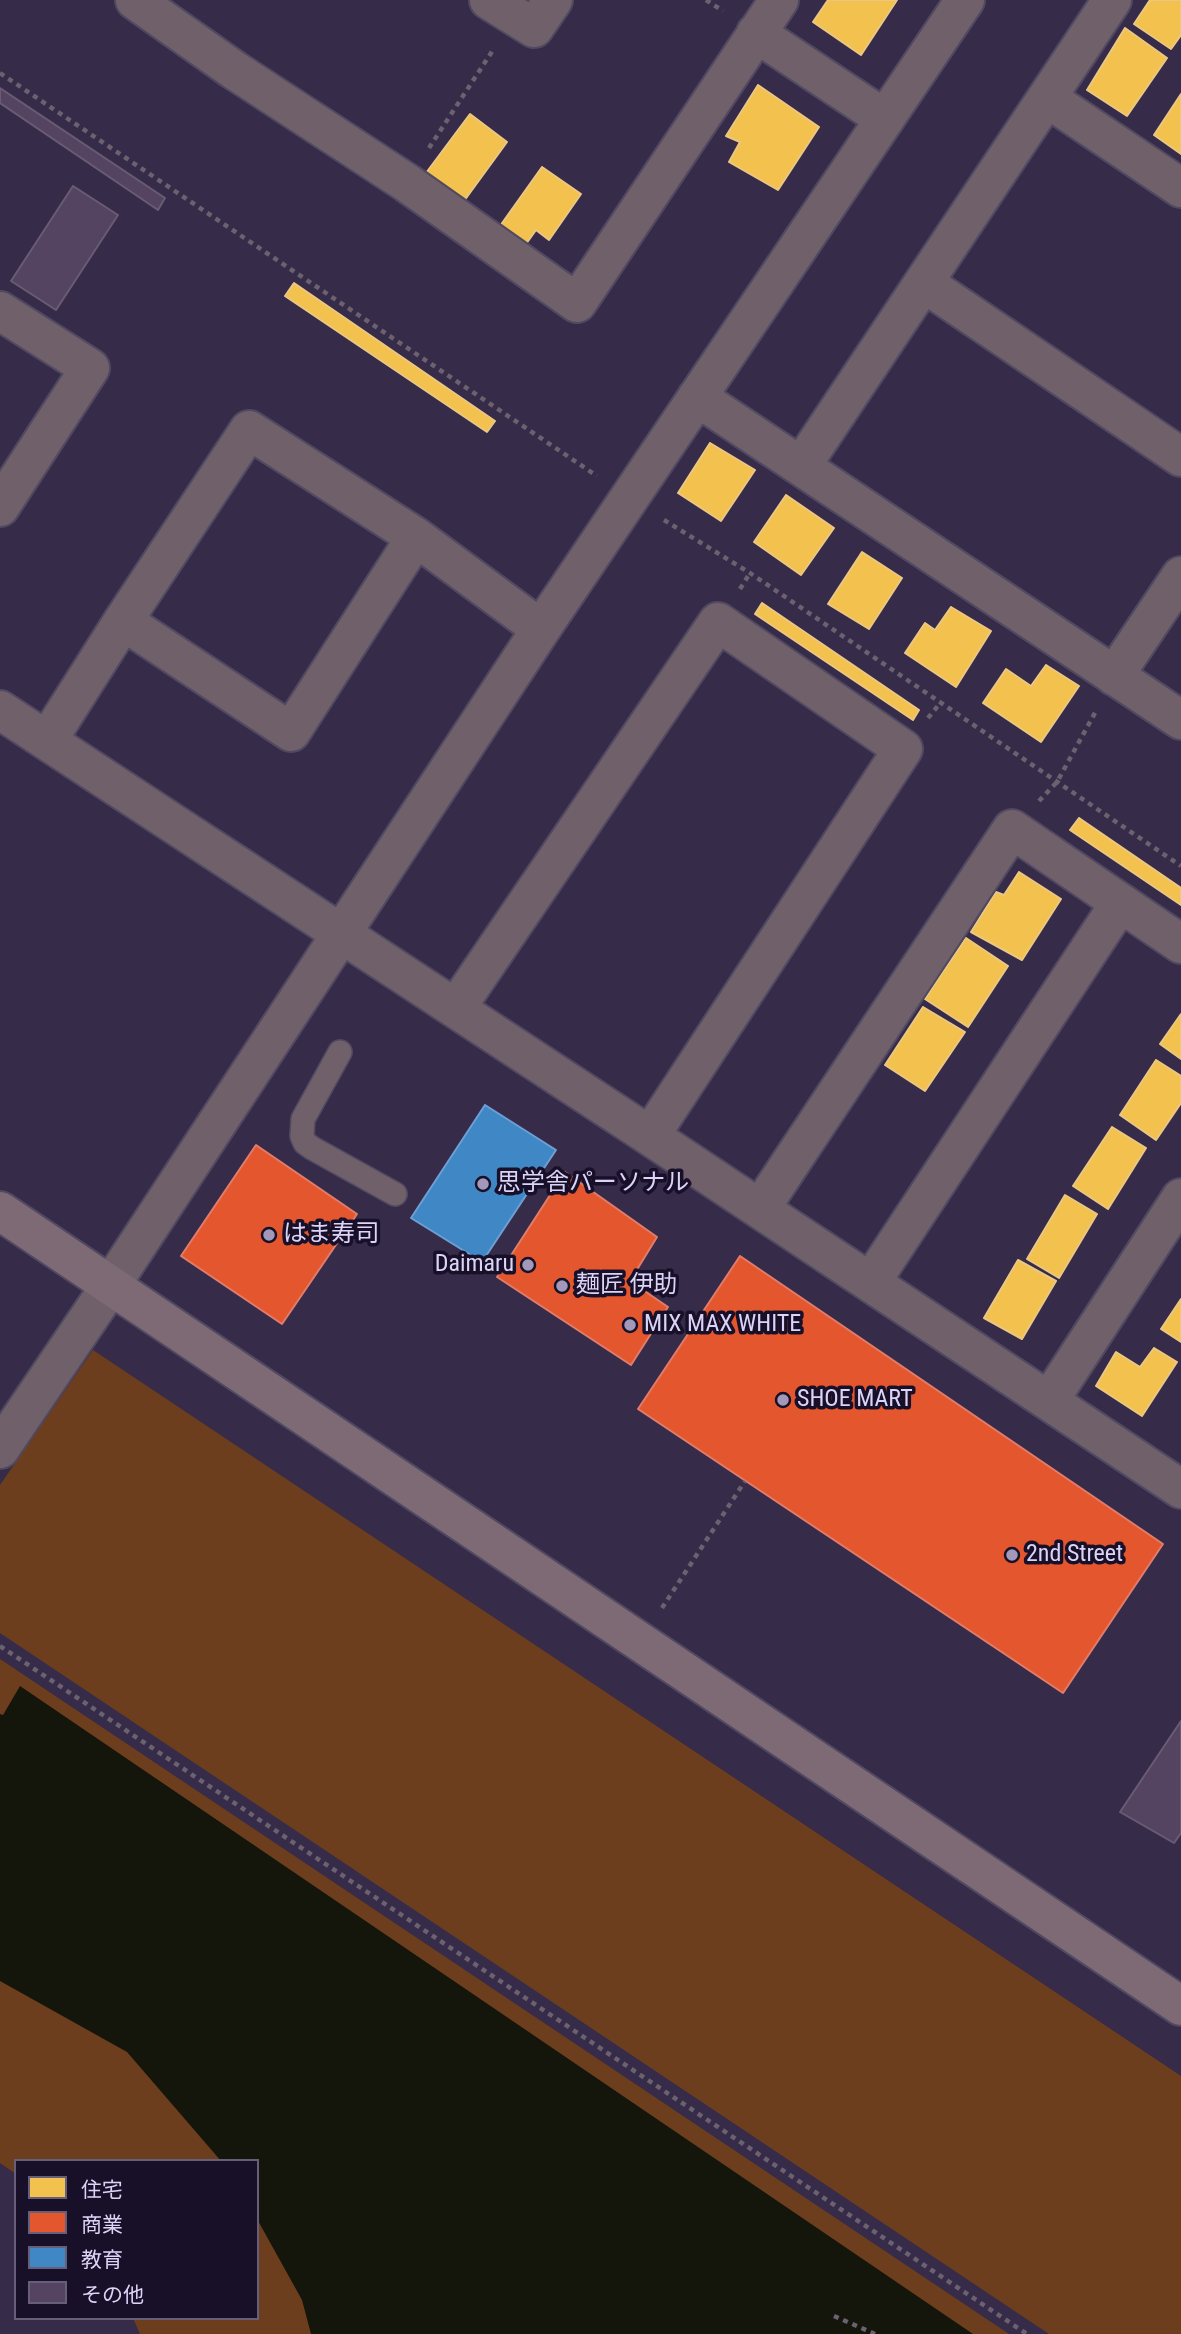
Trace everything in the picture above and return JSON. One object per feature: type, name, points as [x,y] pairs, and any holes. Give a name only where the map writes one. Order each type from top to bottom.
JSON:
[{"type":"street","points":[[135,0],[234,70],[407,183],[577,303],[779,0]]},
{"type":"street","points":[[501,8],[534,28],[553,0]]},
{"type":"street","points":[[0,1449],[111,1285],[541,629],[965,0]]},
{"type":"street","points":[[802,465],[1112,0]]},
{"type":"street","points":[[757,33],[885,119]]},
{"type":"street","points":[[1047,97],[1181,188]]},
{"type":"street","points":[[924,283],[1181,457]]},
{"type":"street","points":[[0,311],[90,368],[0,506]]},
{"type":"street","points":[[697,397],[1181,720]]},
{"type":"street","points":[[47,741],[249,430],[416,537],[541,629]]},
{"type":"street","points":[[123,621],[291,732],[416,537]]},
{"type":"street","points":[[1115,677],[1181,576]]},
{"type":"street","points":[[456,1008],[718,622],[903,749],[650,1136]]},
{"type":"street","points":[[0,710],[761,1209],[1181,1489]]},
{"type":"street","points":[[761,1209],[1012,829],[1181,944]]},
{"type":"street","points":[[871,1282],[1120,903]]},
{"type":"street","points":[[1049,1401],[1181,1198]]},
{"type":"street","points":[[0,1211],[1181,2006]]},
{"type":"lane","points":[[341,1052],[303,1119],[302,1136],[305,1143],[312,1148],[395,1194]]},
{"type":"path","points":[[407,183],[501,8]]},
{"type":"path","points":[[0,73],[599,477]]},
{"type":"path","points":[[663,519],[773,589],[1181,866]]},
{"type":"path","points":[[1057,782],[1115,677]]},
{"type":"path","points":[[662,1608],[745,1481]]},
{"type":"path","points":[[0,1646],[1027,2334]]},
{"type":"path","points":[[834,2316],[874,2334]]},
{"type":"shaded area","points":[[93,1350],[1181,2076],[1181,2334],[1049,2334],[0,1633],[0,1485]]},
{"type":"shaded area","points":[[0,1659],[1009,2334],[140,2334],[134,2320],[259,2320],[259,2159],[14,2159],[14,2173],[0,2163]]},
{"type":"shaded area","points":[[20,1686],[973,2334],[311,2334],[302,2300],[259,2223],[259,2159],[219,2159],[127,2052],[0,1981],[0,1714],[3,1715]]},
{"type":"building: 住宅","points":[[828,0],[897,0],[861,55],[813,22]]},
{"type":"building: 住宅","points":[[1150,0],[1181,0],[1181,35],[1171,49],[1134,24]]},
{"type":"building: 住宅","points":[[1125,28],[1167,58],[1127,116],[1087,90]]},
{"type":"building: 住宅","points":[[758,85],[819,127],[778,190],[729,162],[740,142],[726,136]]},
{"type":"building: 住宅","points":[[1181,94],[1181,154],[1154,135]]},
{"type":"building: 住宅","points":[[470,114],[507,142],[464,201],[426,173]]},
{"type":"building: 住宅","points":[[542,167],[581,194],[549,240],[536,230],[526,244],[500,226]]},
{"type":"building: 住宅","points":[[294,283],[495,421],[487,432],[285,296]]},
{"type":"building: 住宅","points":[[710,443],[755,470],[721,521],[678,493]]},
{"type":"building: 住宅","points":[[786,495],[834,528],[801,575],[754,542]]},
{"type":"building: 住宅","points":[[862,552],[902,578],[869,629],[828,604]]},
{"type":"building: 住宅","points":[[762,603],[919,710],[913,720],[755,614]]},
{"type":"building: 住宅","points":[[951,607],[991,631],[956,687],[905,653],[925,623],[935,630]]},
{"type":"building: 住宅","points":[[1046,665],[1079,686],[1041,742],[983,703],[1006,669],[1031,686]]},
{"type":"building: 住宅","points":[[1079,818],[1181,888],[1181,905],[1070,830]]},
{"type":"building: 住宅","points":[[1019,872],[1061,899],[1022,960],[971,932],[996,892],[1004,895]]},
{"type":"building: 住宅","points":[[966,938],[1008,966],[968,1027],[925,999]]},
{"type":"building: 住宅","points":[[923,1007],[965,1032],[925,1091],[885,1065]]},
{"type":"building: 住宅","points":[[1181,1014],[1181,1059],[1160,1044]]},
{"type":"building: 住宅","points":[[1156,1060],[1181,1076],[1181,1103],[1156,1140],[1120,1115]]},
{"type":"building: 住宅","points":[[1112,1127],[1146,1148],[1108,1209],[1073,1186]]},
{"type":"building: 住宅","points":[[1065,1195],[1097,1214],[1059,1278],[1027,1259]]},
{"type":"building: 住宅","points":[[1018,1260],[1056,1281],[1022,1339],[984,1318]]},
{"type":"building: 住宅","points":[[1181,1299],[1181,1342],[1161,1329]]},
{"type":"building: 住宅","points":[[1154,1348],[1177,1362],[1142,1416],[1096,1386],[1116,1352],[1140,1367]]},
{"type":"building: 商業","name":"はま寿司","points":[[256,1145],[357,1214],[282,1324],[181,1256]]},
{"type":"building: 商業","points":[[565,1172],[657,1237],[630,1281],[668,1307],[631,1365],[497,1277]]},
{"type":"building: 商業","points":[[740,1256],[1163,1544],[1063,1693],[638,1409]]},
{"type":"building: 教育","name":"思学舎パーソナル","points":[[485,1105],[556,1150],[482,1262],[411,1218]]},
{"type":"building: その他","points":[[0,88],[165,198],[158,210],[0,103]]},
{"type":"building: その他","points":[[73,186],[118,215],[56,310],[11,281]]},
{"type":"building: その他","points":[[1181,1721],[1181,1833],[1174,1843],[1120,1812]]},
{"type":"place","name":"思学舎パーソナル","points":[[483,1184]]},
{"type":"place","name":"はま寿司","points":[[269,1235]]},
{"type":"place","name":"Daimaru","points":[[528,1265]]},
{"type":"place","name":"麺匠 伊助","points":[[562,1286]]},
{"type":"place","name":"MIX MAX WHITE","points":[[630,1325]]},
{"type":"place","name":"SHOE MART","points":[[783,1400]]},
{"type":"place","name":"2nd Street","points":[[1012,1555]]}]
